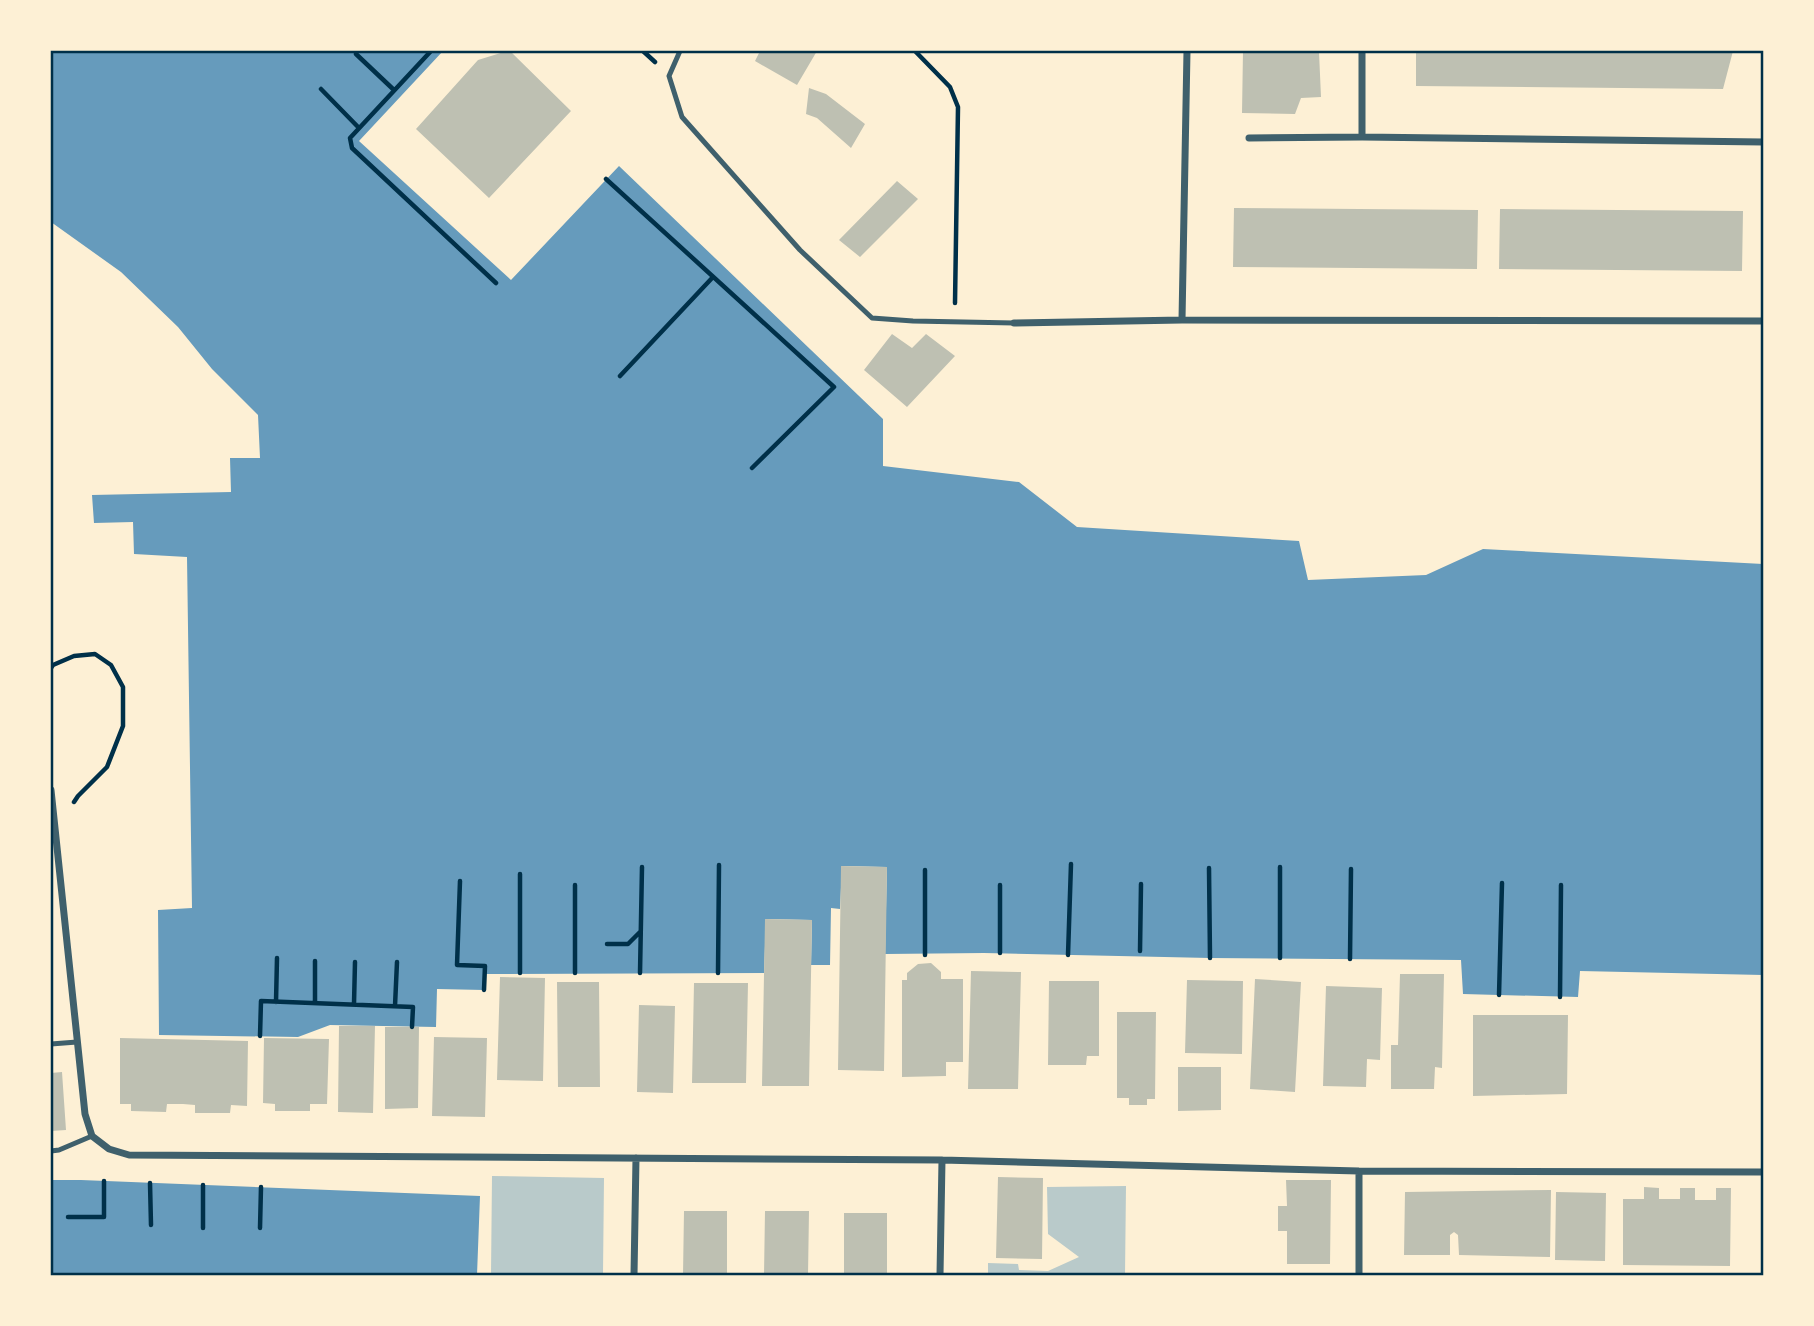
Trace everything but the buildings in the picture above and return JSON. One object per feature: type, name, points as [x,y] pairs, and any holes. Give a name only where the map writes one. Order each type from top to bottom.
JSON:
[{"type":"street","points":[[1182,320],[1187,51]]},
{"type":"street","points":[[1362,51],[1363,136]]},
{"type":"street","points":[[1249,138],[1363,136],[1763,142]]},
{"type":"street","points":[[1014,323],[1182,320],[1763,321]]},
{"type":"street","points":[[51,790],[85,1114],[92,1136],[109,1149],[129,1155],[942,1160],[1359,1171],[1763,1172]]},
{"type":"street","points":[[634,1275],[636,1158]]},
{"type":"street","points":[[940,1275],[942,1160]]},
{"type":"street","points":[[1359,1171],[1359,1275]]},
{"type":"lane","points":[[680,51],[669,76],[682,117],[800,250],[872,318],[1014,323]]},
{"type":"lane","points":[[51,1044],[77,1042]]},
{"type":"lane","points":[[51,1151],[92,1136]]},
{"type":"path","points":[[915,51],[950,87],[958,107],[955,322]]},
{"type":"path","points":[[428,52],[350,138],[352,148],[496,283]]},
{"type":"path","points":[[356,54],[394,90]]},
{"type":"path","points":[[320,89],[359,128]]},
{"type":"path","points":[[606,179],[834,387],[752,468]]},
{"type":"path","points":[[620,376],[713,277]]},
{"type":"path","points":[[51,668],[74,656],[95,654],[111,665],[123,687],[123,726],[107,767],[78,796],[72,807]]},
{"type":"path","points":[[1068,954],[1071,864]]},
{"type":"path","points":[[718,973],[719,865]]},
{"type":"path","points":[[640,973],[642,867]]},
{"type":"path","points":[[1280,867],[1280,958]]},
{"type":"path","points":[[1209,869],[1210,958]]},
{"type":"path","points":[[1350,959],[1351,869]]},
{"type":"path","points":[[925,870],[925,955]]},
{"type":"path","points":[[520,874],[520,974]]},
{"type":"path","points":[[460,881],[457,965],[485,966],[484,990]]},
{"type":"path","points":[[1499,995],[1502,883]]},
{"type":"path","points":[[1140,951],[1141,884]]},
{"type":"path","points":[[575,885],[575,973]]},
{"type":"path","points":[[1000,885],[1000,953]]},
{"type":"path","points":[[1560,997],[1561,885]]},
{"type":"path","points":[[607,944],[628,944],[641,932]]},
{"type":"path","points":[[276,1002],[277,958]]},
{"type":"path","points":[[315,961],[315,1003]]},
{"type":"path","points":[[354,1004],[355,962]]},
{"type":"path","points":[[395,1006],[397,962]]},
{"type":"path","points":[[260,1036],[261,1002],[413,1007],[412,1027]]},
{"type":"path","points":[[68,1217],[104,1217],[104,1181]]},
{"type":"path","points":[[150,1183],[151,1224]]},
{"type":"path","points":[[203,1185],[203,1228]]},
{"type":"path","points":[[260,1228],[261,1187]]},
{"type":"shaded area","points":[[492,1176],[604,1178],[603,1275],[491,1275]]},
{"type":"shaded area","points":[[1126,1186],[1125,1275],[988,1275],[988,1263],[1018,1264],[1019,1270],[1048,1271],[1079,1257],[1048,1234],[1047,1187]]},
{"type":"water","points":[[51,51],[443,51],[359,141],[511,280],[619,166],[883,419],[883,466],[1019,482],[1077,527],[1299,541],[1308,580],[1426,575],[1483,549],[1763,564],[1763,975],[1580,971],[1578,997],[1463,994],[1461,960],[885,954],[887,867],[842,866],[840,909],[831,908],[830,965],[811,965],[812,920],[766,919],[764,973],[485,974],[484,990],[437,989],[436,1027],[330,1025],[298,1037],[159,1035],[158,910],[192,908],[187,557],[134,554],[133,522],[94,523],[92,495],[231,492],[230,458],[260,458],[258,415],[212,369],[178,327],[121,272],[51,222]]},
{"type":"water","points":[[51,1180],[480,1196],[477,1275],[51,1275]]}]
